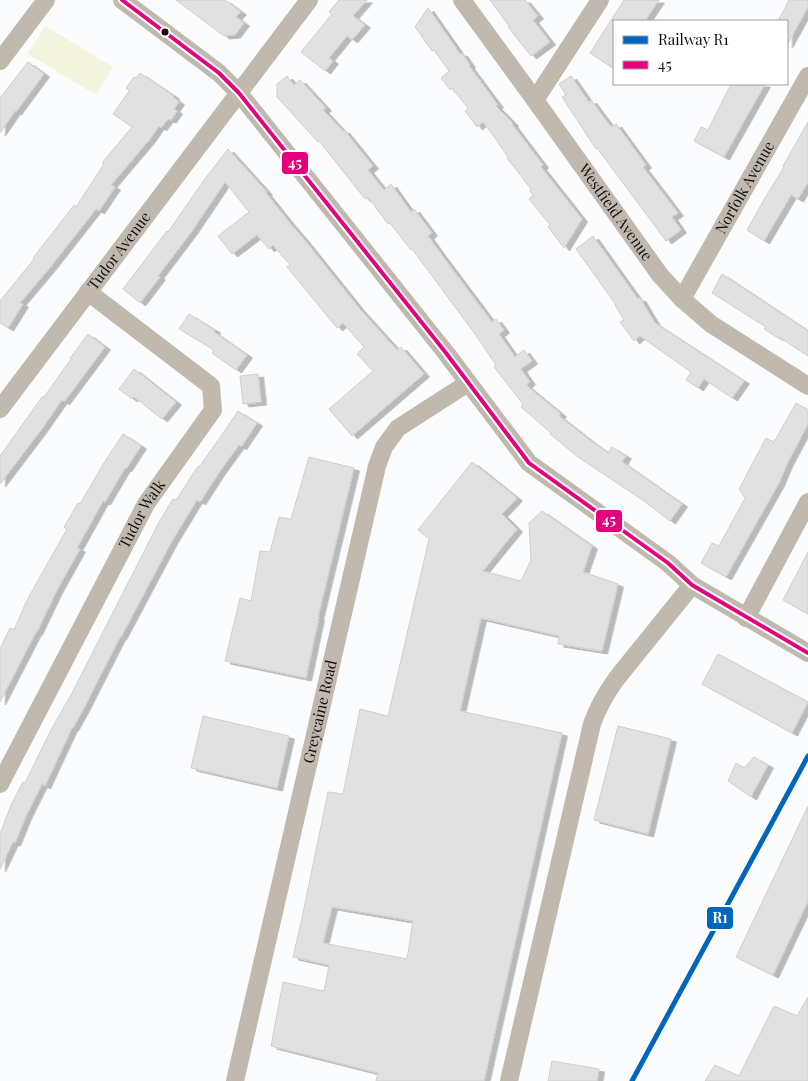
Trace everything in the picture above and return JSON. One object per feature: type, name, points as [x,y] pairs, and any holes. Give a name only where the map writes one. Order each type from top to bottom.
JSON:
[{"type":"street","points":[[0,61],[46,0]]},
{"type":"street","points":[[122,0],[219,73],[239,92],[446,353],[529,463],[668,563],[692,585],[808,653]]},
{"type":"street","name":"Tudor Avenue","points":[[0,409],[309,0]]},
{"type":"street","name":"Westfield Avenue","points":[[462,0],[660,275],[682,299],[711,324],[808,386]]},
{"type":"street","points":[[535,100],[600,0]]},
{"type":"street","name":"Norfolk Avenue","points":[[682,299],[808,76]]},
{"type":"street","name":"Tudor Walk","points":[[0,784],[146,504],[213,410],[211,386],[88,292]]},
{"type":"street","name":"Greycaine Road","points":[[235,1081],[377,466],[384,447],[398,428],[468,383]]},
{"type":"street","points":[[746,618],[808,502]]},
{"type":"street","points":[[509,1081],[589,734],[597,707],[617,678],[692,585]]},
{"type":"green space","points":[[45,26],[113,67],[96,95],[28,54]]},
{"type":"building","points":[[176,0],[225,0],[241,12],[236,17],[244,23],[235,35],[224,36]]},
{"type":"building","points":[[339,0],[367,0],[353,16],[365,25],[352,40],[347,36],[329,58],[333,61],[325,71],[301,52],[332,14],[329,12]]},
{"type":"building","points":[[490,0],[525,0],[538,16],[533,20],[550,42],[531,56]]},
{"type":"building","points":[[624,0],[659,0],[646,20],[613,20],[613,68],[590,53]]},
{"type":"building","points":[[789,0],[808,0],[808,7],[788,43],[788,20],[779,20]]},
{"type":"building","points":[[428,8],[460,54],[462,53],[469,66],[498,105],[496,106],[513,123],[543,165],[541,167],[582,219],[564,248],[548,227],[550,225],[529,199],[533,195],[530,191],[531,189],[507,158],[495,138],[483,122],[477,127],[465,111],[468,108],[441,78],[449,71],[415,27]]},
{"type":"building","points":[[28,62],[44,74],[0,133],[0,98]]},
{"type":"building","points":[[140,73],[174,96],[179,102],[174,109],[177,111],[171,120],[168,119],[161,128],[159,126],[111,185],[115,187],[99,211],[96,209],[20,303],[23,304],[8,328],[0,323],[0,301],[74,205],[76,207],[104,164],[102,163],[132,127],[113,114],[129,91],[126,88],[134,77],[136,78]]},
{"type":"building","points":[[287,76],[294,85],[300,80],[326,108],[323,110],[344,130],[373,166],[368,170],[384,190],[391,184],[411,212],[414,209],[432,233],[428,236],[444,258],[492,322],[496,319],[504,330],[499,334],[515,357],[524,350],[532,361],[521,369],[530,382],[526,385],[561,414],[559,416],[595,444],[608,453],[612,447],[626,456],[622,462],[682,504],[670,521],[644,501],[578,457],[521,407],[523,404],[494,367],[496,365],[475,334],[412,249],[390,223],[388,224],[368,197],[365,199],[319,141],[277,97],[277,84]]},
{"type":"building","points":[[571,76],[589,102],[591,100],[611,127],[616,124],[646,165],[643,167],[678,213],[672,217],[681,230],[666,241],[596,149],[562,97],[566,95],[559,84]]},
{"type":"building","points":[[730,85],[764,85],[724,157],[694,141],[701,127],[708,130]]},
{"type":"building","points":[[808,122],[808,182],[798,199],[791,195],[764,241],[747,230]]},
{"type":"building","points":[[228,149],[267,192],[359,308],[397,350],[401,347],[424,374],[352,436],[329,409],[373,371],[357,354],[364,347],[343,323],[337,328],[287,267],[290,265],[273,245],[269,249],[257,235],[232,254],[218,236],[249,212],[225,182],[140,303],[123,289],[168,232]]},
{"type":"building","points":[[593,236],[638,299],[640,298],[655,323],[744,381],[732,398],[704,379],[698,388],[686,380],[691,372],[640,336],[634,341],[620,322],[624,320],[616,305],[576,249]]},
{"type":"building","points":[[722,274],[808,331],[808,356],[764,329],[766,327],[712,293]]},
{"type":"building","points":[[189,314],[215,330],[214,332],[247,355],[236,370],[212,353],[214,350],[179,329]]},
{"type":"building","points":[[88,334],[105,347],[64,402],[62,400],[0,484],[0,456]]},
{"type":"building","points":[[134,369],[176,402],[162,419],[134,397],[132,399],[119,389]]},
{"type":"building","points":[[258,374],[261,402],[243,404],[240,376]]},
{"type":"building","points":[[796,403],[808,410],[808,424],[779,483],[726,577],[701,563],[712,543],[719,546],[745,498],[739,489],[766,438],[774,442]]},
{"type":"building","points":[[238,411],[257,423],[241,447],[239,445],[220,471],[200,502],[197,500],[172,541],[72,728],[45,786],[42,784],[15,843],[13,842],[0,869],[0,834],[11,805],[23,782],[25,783],[158,524],[173,499],[176,500]]},
{"type":"building","points":[[123,434],[141,446],[125,468],[105,502],[103,501],[77,548],[80,549],[0,702],[0,649],[10,628],[14,630],[27,600],[67,529],[64,527]]},
{"type":"building","points":[[309,457],[354,468],[318,617],[306,678],[225,661],[240,598],[251,601],[260,551],[270,552],[279,517],[291,519]]},
{"type":"building","points":[[472,462],[517,498],[502,514],[517,529],[483,571],[521,581],[531,560],[529,523],[542,511],[592,546],[583,572],[618,584],[602,651],[558,644],[559,636],[481,618],[460,711],[562,733],[484,1081],[376,1081],[378,1073],[271,1046],[283,982],[324,991],[329,965],[293,957],[328,792],[343,794],[360,709],[388,716],[429,539],[418,530]],"holes":[[[332,907],[413,921],[407,959],[323,943]]]},
{"type":"building","points":[[808,552],[808,614],[783,600]]},
{"type":"building","points":[[718,654],[808,702],[792,733],[702,684]]},
{"type":"building","points":[[203,716],[289,736],[277,788],[191,768]]},
{"type":"building","points":[[618,726],[671,739],[648,834],[594,820]]},
{"type":"building","points":[[754,757],[768,765],[751,797],[728,781],[736,763],[744,768]]},
{"type":"building","points":[[808,806],[808,901],[773,975],[736,957]]},
{"type":"building","points":[[808,997],[808,1081],[705,1081],[715,1065],[739,1076],[774,1006],[797,1016]]},
{"type":"building","points":[[552,1061],[599,1069],[597,1081],[548,1081]]},
{"type":"rail line","name":"R1","points":[[632,1081],[808,756]]},
{"type":"transit line","name":"45","points":[[122,0],[219,73],[239,93],[446,353],[529,463],[668,563],[692,585],[808,653]]}]
